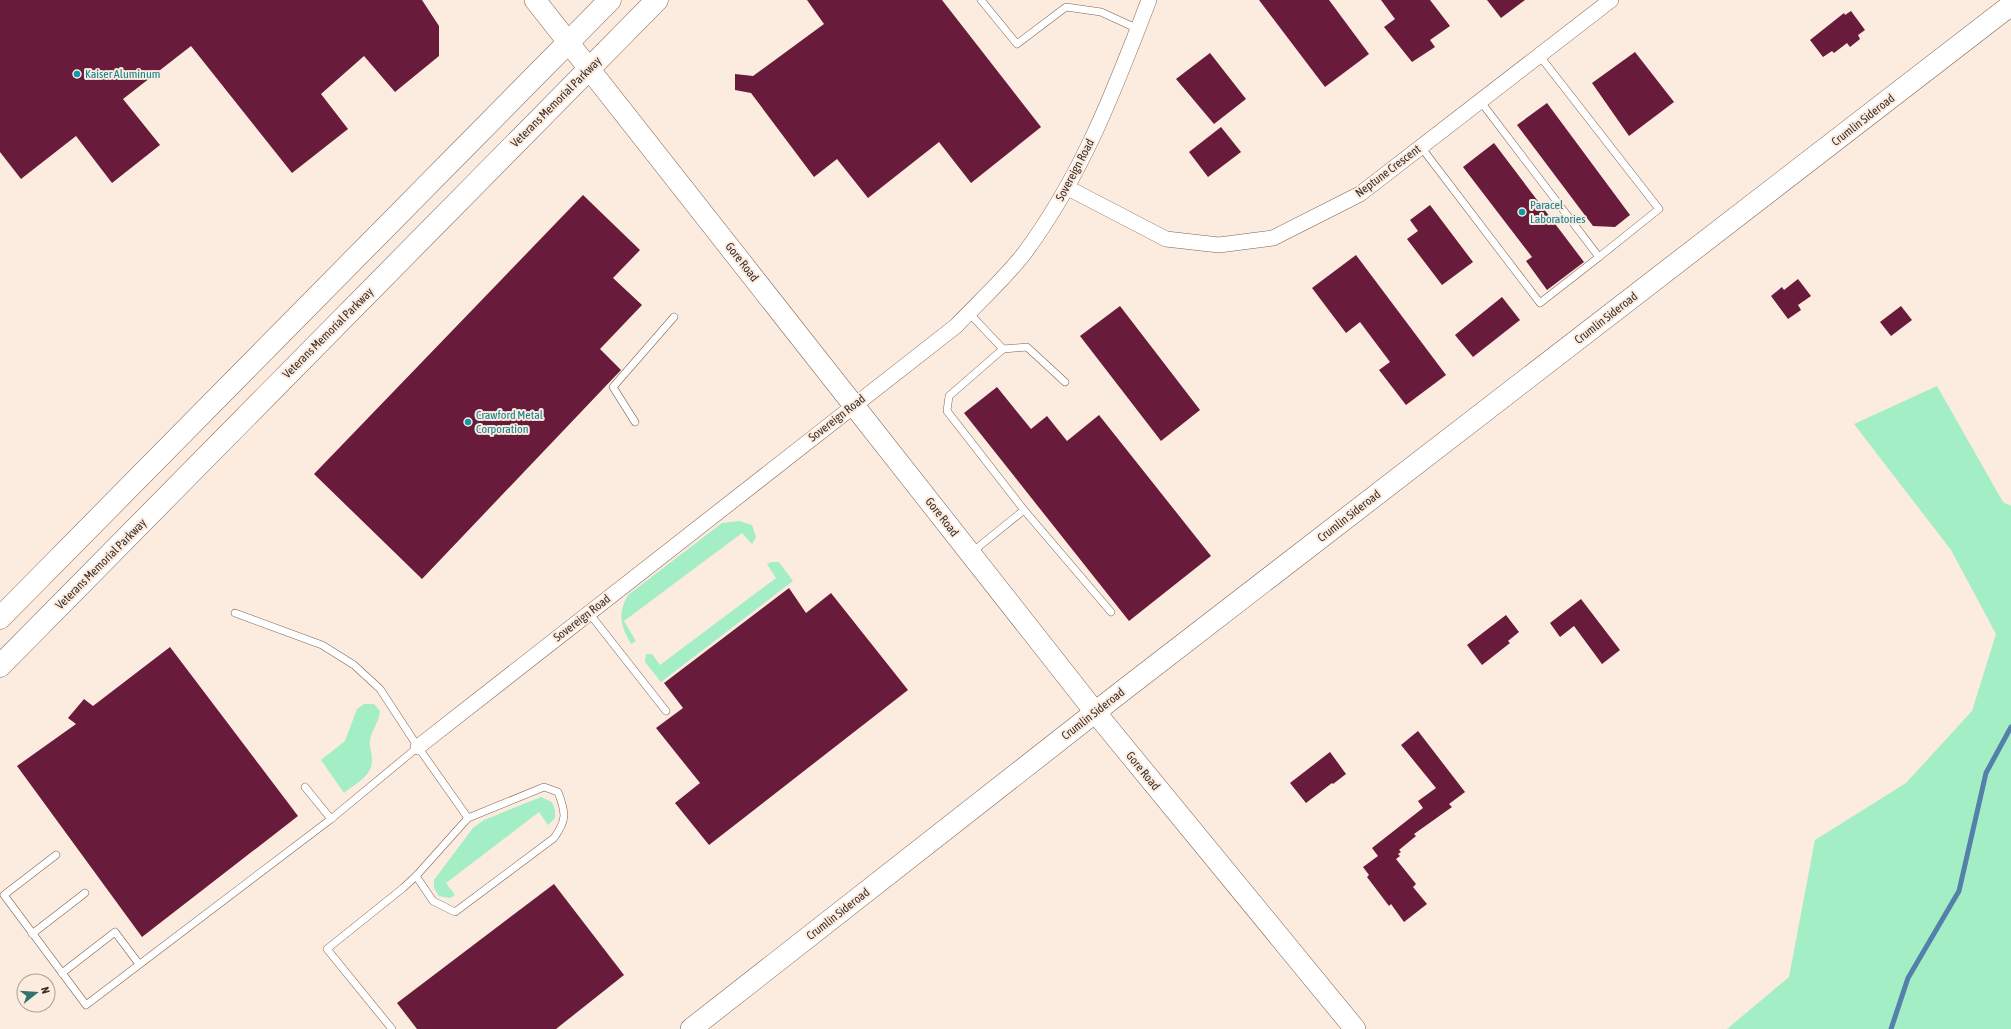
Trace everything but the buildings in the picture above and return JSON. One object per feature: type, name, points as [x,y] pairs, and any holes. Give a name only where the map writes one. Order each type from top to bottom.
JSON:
[{"type":"highway","points":[[0,618],[610,0]]},
{"type":"highway","name":"Veterans Memorial Parkway","points":[[0,666],[656,0]]},
{"type":"street","name":"Gore Road","points":[[535,0],[1095,712],[1355,1029]]},
{"type":"street","name":"Sovereign Road","points":[[418,747],[588,612],[956,326],[969,313],[1022,256],[1068,188],[1110,101],[1149,0]]},
{"type":"street","name":"Neptune Crescent","points":[[1068,188],[1166,239],[1219,246],[1273,238],[1360,194],[1481,102],[1611,0]]},
{"type":"street","name":"Crumlin Sideroad","points":[[691,1029],[1095,712],[2011,5]]},
{"type":"lane","points":[[981,0],[1017,44],[1066,7],[1102,12],[1138,28]]},
{"type":"lane","points":[[1421,147],[1540,303],[1600,257],[1659,209],[1539,56]]},
{"type":"lane","points":[[1481,102],[1600,257]]},
{"type":"lane","points":[[969,313],[1003,349]]},
{"type":"lane","points":[[635,422],[613,387],[674,317]]},
{"type":"lane","points":[[1065,382],[1026,347],[1003,349],[949,396],[947,411],[1024,510],[1111,612]]},
{"type":"lane","points":[[970,554],[1024,510]]},
{"type":"lane","points":[[588,612],[666,711]]},
{"type":"lane","points":[[235,613],[322,645],[354,665],[380,689],[418,747],[468,818]]},
{"type":"lane","points":[[56,855],[4,895],[86,1005],[331,819],[418,747]]},
{"type":"lane","points":[[305,787],[331,819]]},
{"type":"lane","points":[[392,1029],[327,949],[416,876],[468,818],[544,787],[558,792],[565,809],[563,825],[554,838],[455,912],[433,901],[416,876]]},
{"type":"lane","points":[[32,934],[85,893]]},
{"type":"lane","points":[[62,973],[114,932],[140,964]]},
{"type":"green space","points":[[1937,386],[2003,502],[2011,506],[2011,1029],[1727,1029],[1789,977],[1815,840],[1906,783],[1972,711],[1996,634],[1951,550],[1854,424]]},
{"type":"green space","points":[[739,521],[752,525],[756,537],[752,544],[742,533],[624,621],[636,641],[631,644],[623,625],[621,614],[628,595],[722,523]]},
{"type":"green space","points":[[771,562],[779,562],[793,581],[661,682],[645,662],[646,654],[652,654],[660,665],[776,578],[767,564]]},
{"type":"green space","points":[[364,704],[374,704],[380,711],[370,740],[372,765],[367,775],[363,779],[344,793],[321,760],[345,741],[357,709]]},
{"type":"green space","points":[[541,797],[552,802],[555,810],[555,818],[548,825],[539,812],[446,883],[455,895],[450,898],[439,896],[434,888],[434,880],[473,828],[484,820]]},
{"type":"waterway","points":[[1891,1029],[1908,978],[1959,891],[1986,773],[2011,727]]},
{"type":"place","name":"Kaiser Aluminum","points":[[77,74]]},
{"type":"place","name":"Paracel Laboratories","points":[[1522,212]]},
{"type":"place","name":"Crawford Metal Corporation","points":[[468,422]]}]
